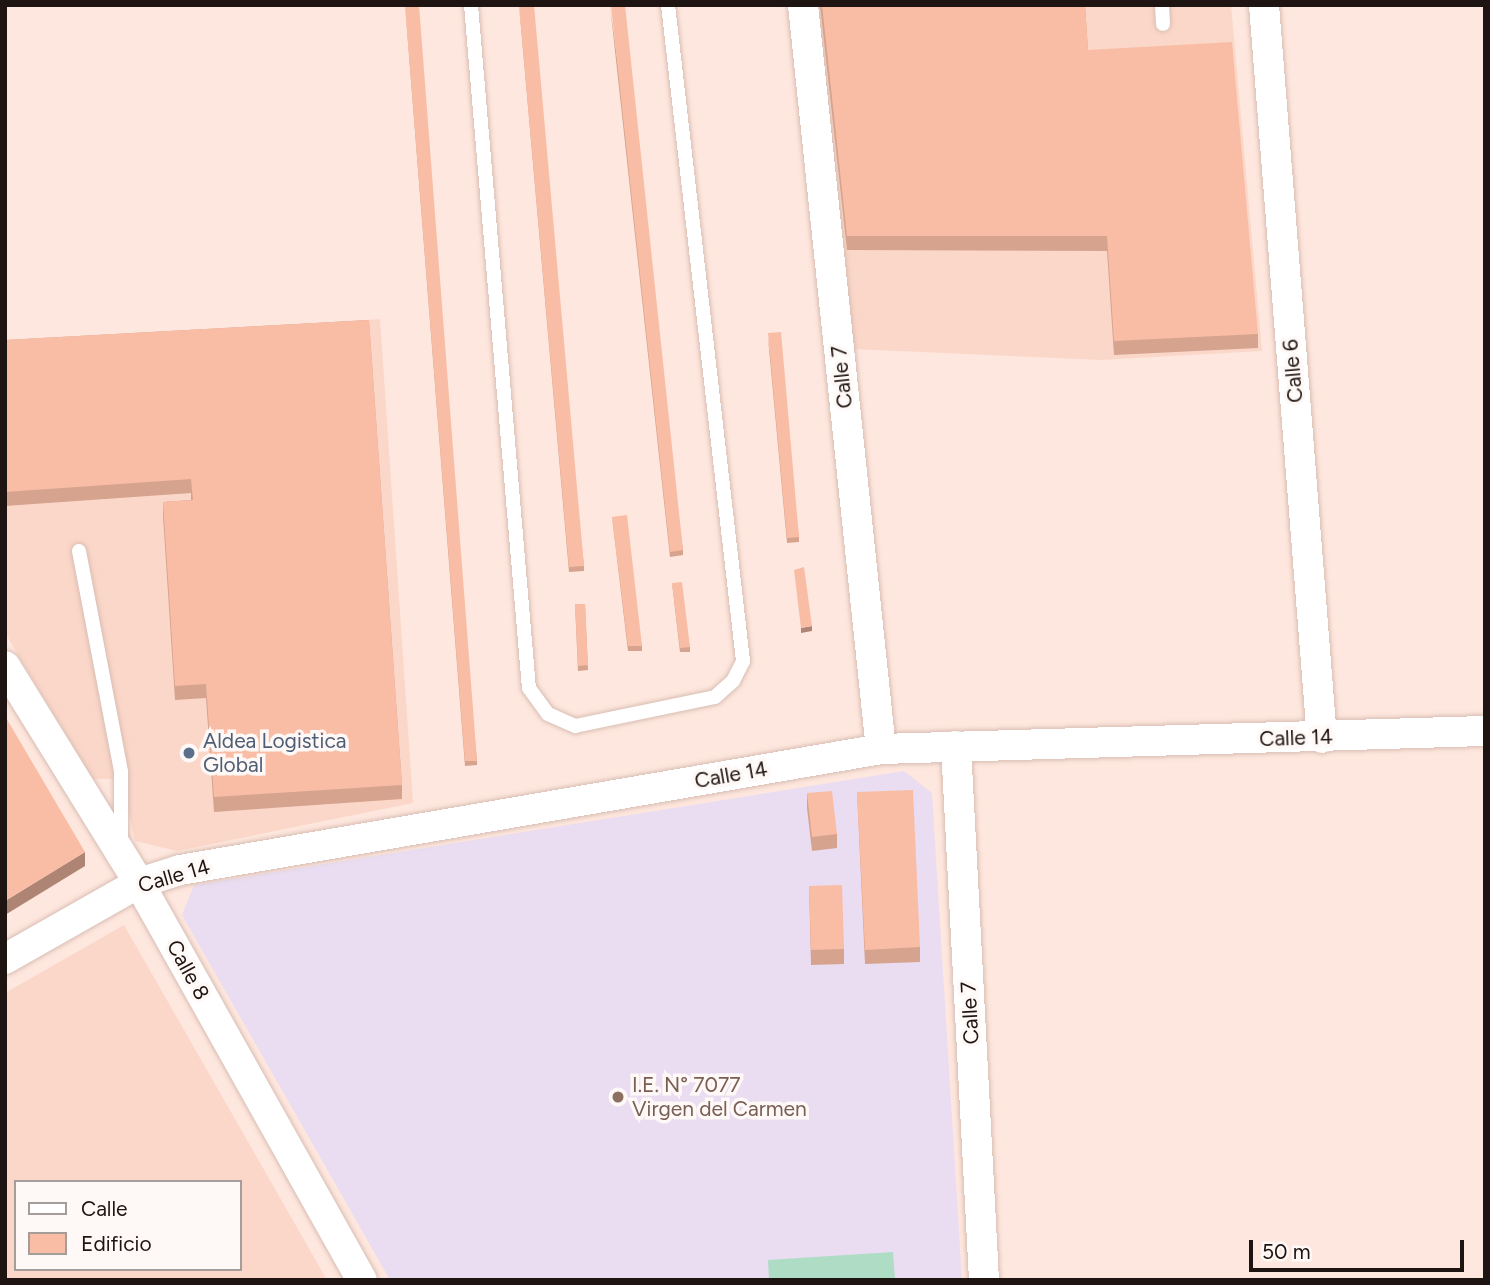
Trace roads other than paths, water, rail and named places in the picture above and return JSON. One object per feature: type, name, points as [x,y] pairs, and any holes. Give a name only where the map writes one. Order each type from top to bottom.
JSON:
[{"type":"street","name":"Calle 7","points":[[803,5],[881,749]]},
{"type":"street","points":[[1285,270],[1322,738]]},
{"type":"street","name":"Calle 8","points":[[5,666],[139,883],[362,1280]]},
{"type":"street","name":"Calle 14","points":[[5,959],[139,883],[180,870],[881,749],[1322,738],[1485,731]]},
{"type":"street","name":"Calle 7","points":[[956,746],[984,1280]]},
{"type":"lane","points":[[471,5],[529,688],[548,714],[575,726],[715,697],[733,681],[743,661],[667,5]]},
{"type":"lane","points":[[1162,5],[1163,24]]},
{"type":"lane","points":[[79,551],[121,772],[121,853]]},
{"type":"place","name":"Aldea Logistica Global","points":[[189,753]]},
{"type":"place","name":"I.E. N° 7077 Virgen del Carmen","points":[[618,1097]]}]
